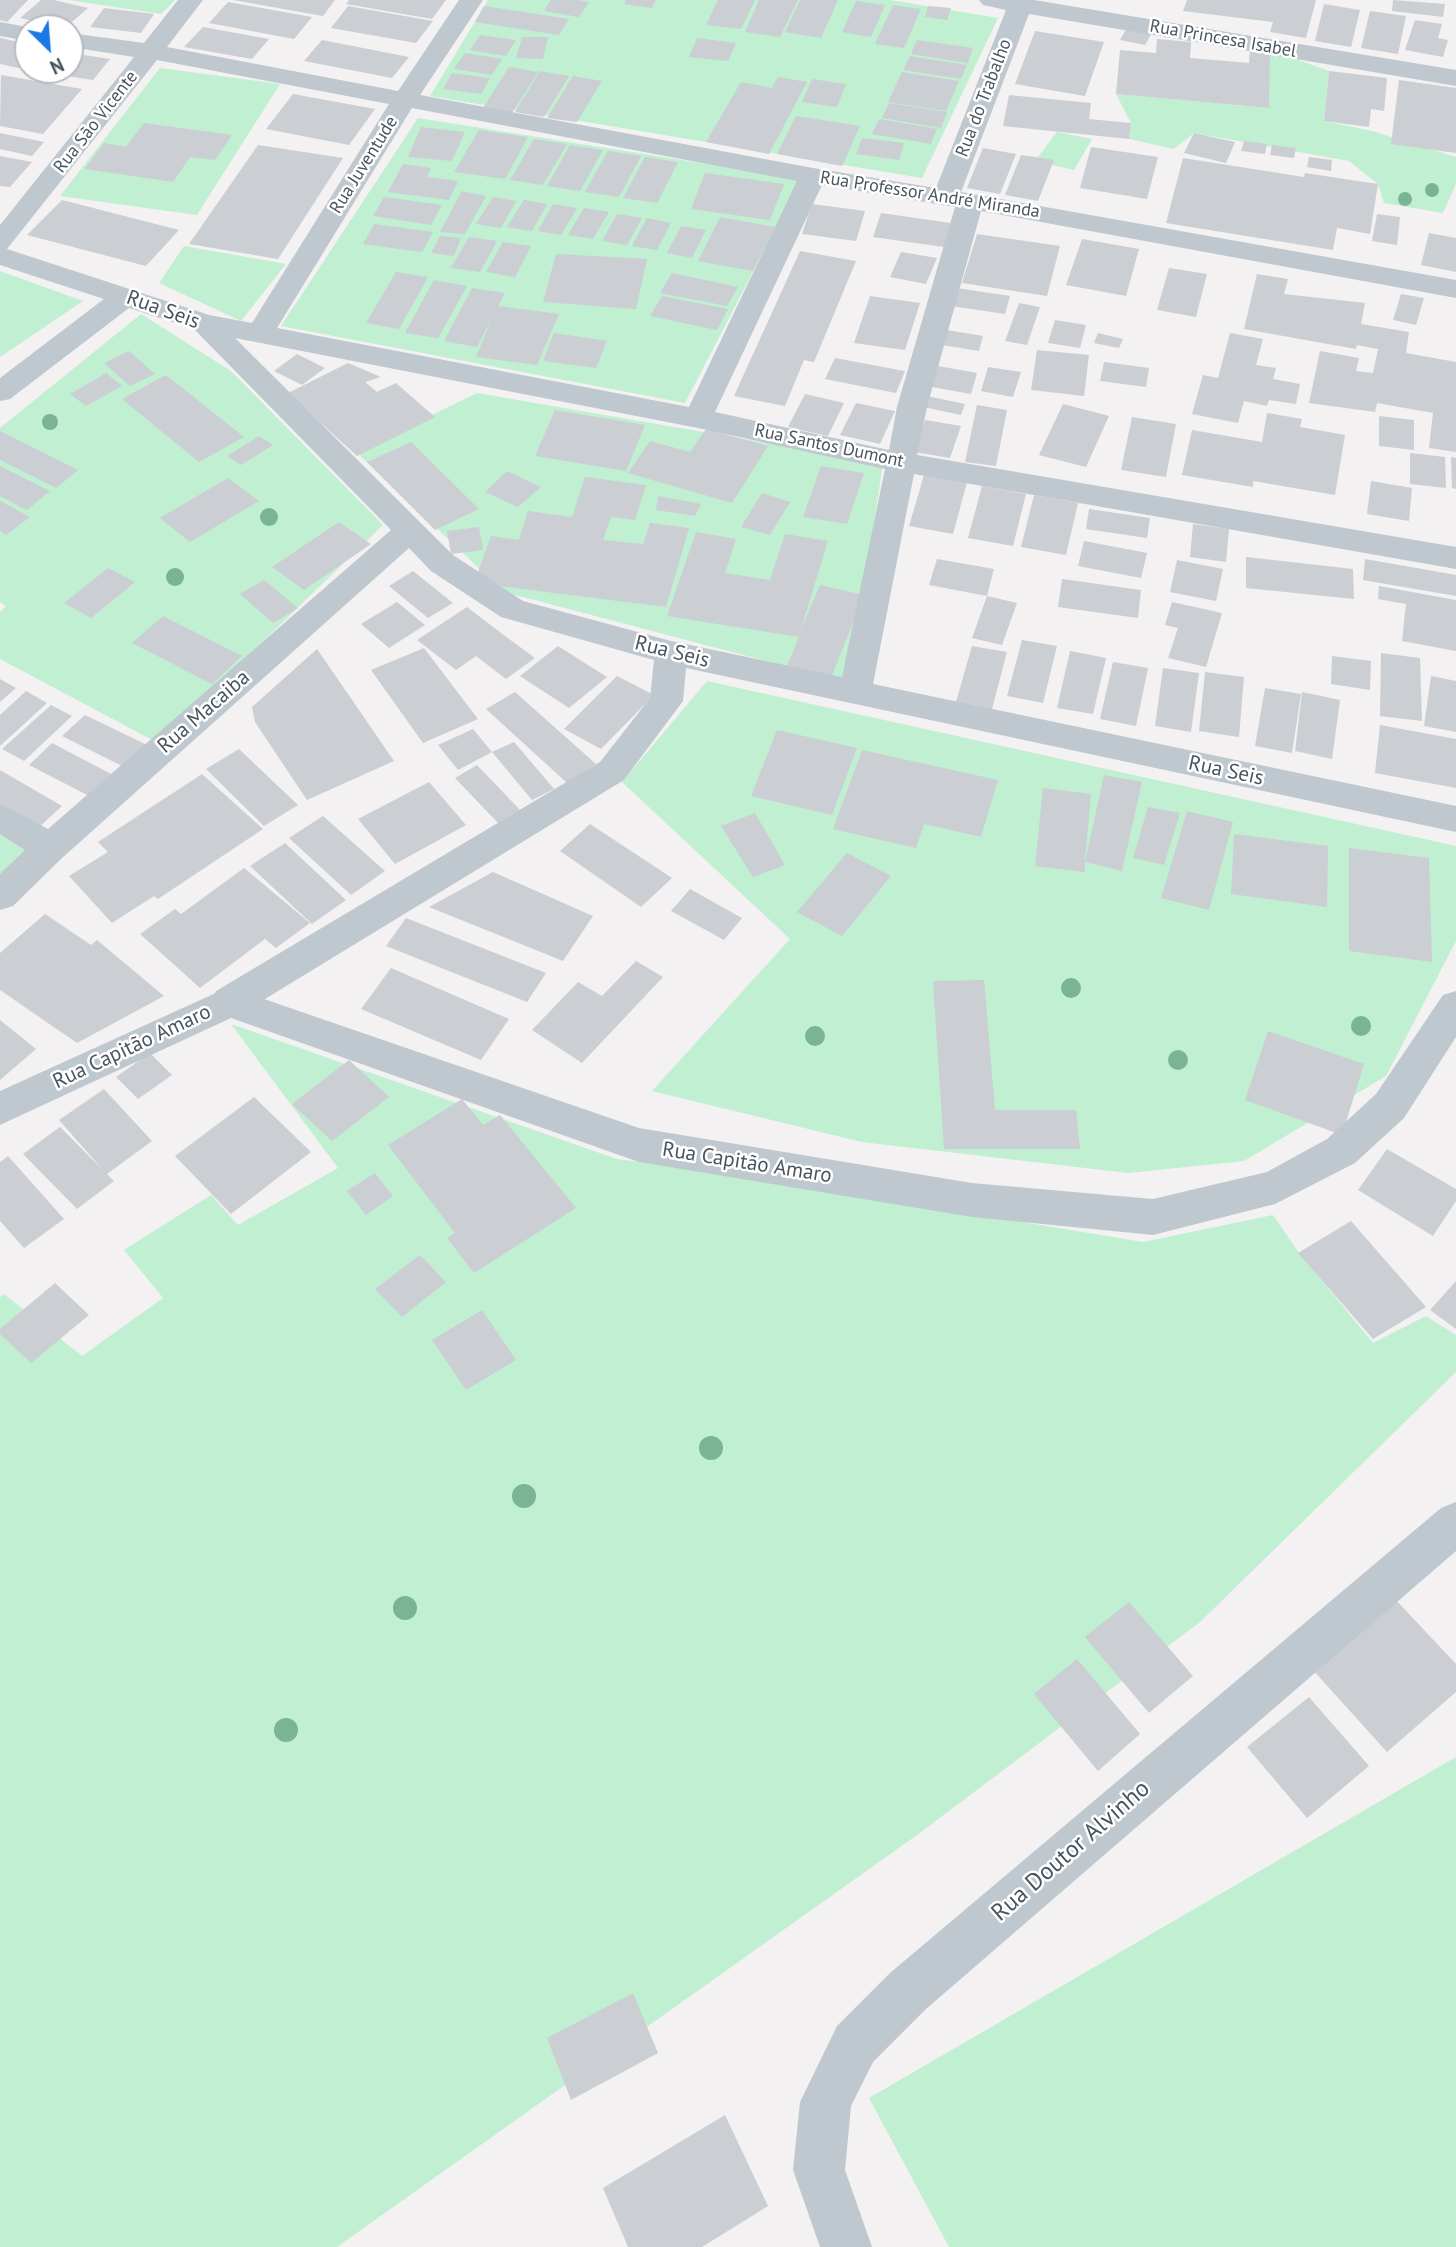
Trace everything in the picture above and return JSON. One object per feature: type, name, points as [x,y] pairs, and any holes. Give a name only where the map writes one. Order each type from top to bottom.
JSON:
[{"type":"street","name":"Rua São Vicente","points":[[0,243],[191,0]]},
{"type":"street","name":"Rua Juventude","points":[[261,332],[405,99],[471,0]]},
{"type":"street","name":"Rua Princesa Isabel","points":[[991,0],[1022,2],[1456,78]]},
{"type":"street","name":"Rua do Trabalho","points":[[855,694],[900,462],[958,199],[1022,2]]},
{"type":"street","points":[[84,42],[152,52]]},
{"type":"street","name":"Rua Professor André Miranda","points":[[152,52],[813,176],[958,199],[1456,289]]},
{"type":"street","points":[[698,418],[813,176]]},
{"type":"street","name":"Rua Seis","points":[[0,256],[204,323],[442,563],[512,609],[671,653],[855,694],[1456,819]]},
{"type":"street","points":[[0,392],[126,296]]},
{"type":"street","name":"Rua Santos Dumont","points":[[204,323],[698,418],[900,462],[1456,558]]},
{"type":"street","name":"Rua Macaiba","points":[[0,896],[50,848],[411,529]]},
{"type":"street","points":[[229,1002],[612,771],[666,701],[671,653]]},
{"type":"street","points":[[0,817],[50,848]]},
{"type":"street","name":"Rua Capitão Amaro","points":[[0,1109],[229,1002],[639,1145],[972,1200],[1153,1217],[1275,1186],[1342,1151],[1390,1106],[1456,1006]]},
{"type":"street","name":"Rua Doutor Alvinho","points":[[846,2247],[819,2170],[826,2102],[855,2044],[908,1991],[1456,1523]]},
{"type":"green space","points":[[68,0],[175,0],[161,14]]},
{"type":"green space","points":[[488,0],[890,0],[998,18],[922,178],[430,96]]},
{"type":"green space","points":[[1270,50],[1329,71],[1324,121],[1372,131],[1456,157],[1456,184],[1443,213],[1384,203],[1378,184],[1349,161],[1194,133],[1174,149],[1129,139],[1131,123],[1116,94],[1268,108]]},
{"type":"green space","points":[[160,68],[280,84],[197,215],[60,196]]},
{"type":"green space","points":[[418,118],[801,179],[685,403],[281,326]]},
{"type":"green space","points":[[1057,132],[1092,139],[1074,170],[1035,161]]},
{"type":"green space","points":[[184,246],[286,264],[241,321],[159,283]]},
{"type":"green space","points":[[0,271],[83,301],[0,357]]},
{"type":"green space","points":[[141,314],[231,371],[383,525],[158,743],[0,659],[0,612],[6,606],[0,602],[0,428]]},
{"type":"green space","points":[[477,393],[883,463],[850,683],[504,592],[356,452]]},
{"type":"green space","points":[[707,681],[1456,846],[1456,941],[1386,1076],[1244,1161],[1128,1173],[862,1142],[652,1091],[790,939],[622,782]]},
{"type":"green space","points":[[0,831],[32,851],[0,880]]},
{"type":"green space","points":[[231,1024],[617,1159],[733,1174],[1143,1242],[1273,1215],[1299,1253],[1373,1343],[1426,1316],[1456,1335],[1456,1372],[1200,1622],[917,1835],[337,2247],[0,2247],[0,1297],[4,1294],[82,1356],[163,1298],[124,1250],[211,1195],[238,1225],[338,1168]]},
{"type":"green space","points":[[1456,1757],[1456,2247],[949,2247],[869,2098]]},
{"type":"building","points":[[0,0],[28,0],[7,22],[0,20]]},
{"type":"building","points":[[41,0],[54,0],[88,8],[81,14],[25,14]]},
{"type":"building","points":[[233,0],[335,0],[323,16]]},
{"type":"building","points":[[349,0],[446,0],[432,19],[346,4]]},
{"type":"building","points":[[551,0],[589,2],[579,17],[544,11]]},
{"type":"building","points":[[626,0],[656,0],[652,8],[624,4]]},
{"type":"building","points":[[718,0],[755,0],[741,29],[706,25]]},
{"type":"building","points":[[759,0],[798,0],[780,37],[745,32]]},
{"type":"building","points":[[800,0],[838,0],[821,38],[785,32]]},
{"type":"building","points":[[1187,0],[1316,0],[1306,38],[1270,32],[1273,22],[1183,11]]},
{"type":"building","points":[[1393,0],[1445,4],[1443,17],[1392,11]]},
{"type":"building","points":[[856,1],[885,5],[871,37],[842,32]]},
{"type":"building","points":[[228,2],[312,17],[294,39],[209,23]]},
{"type":"building","points":[[1324,4],[1360,10],[1351,47],[1315,41]]},
{"type":"building","points":[[893,5],[921,9],[904,48],[875,44]]},
{"type":"building","points":[[348,6],[433,21],[416,43],[331,28]]},
{"type":"building","points":[[484,6],[569,19],[559,35],[475,22]]},
{"type":"building","points":[[928,6],[951,8],[947,20],[925,17]]},
{"type":"building","points":[[104,8],[154,14],[141,33],[90,27]]},
{"type":"building","points":[[1370,11],[1406,16],[1398,54],[1361,48]]},
{"type":"building","points":[[1415,20],[1442,24],[1438,38],[1448,40],[1443,57],[1405,50]]},
{"type":"building","points":[[1129,24],[1154,29],[1145,45],[1120,40]]},
{"type":"building","points":[[203,27],[269,39],[252,59],[184,47]]},
{"type":"building","points":[[1035,31],[1104,42],[1085,96],[1015,84]]},
{"type":"building","points":[[480,35],[516,40],[506,56],[470,50]]},
{"type":"building","points":[[522,37],[548,37],[543,59],[516,58]]},
{"type":"building","points":[[0,38],[14,41],[14,67],[0,64]]},
{"type":"building","points":[[697,38],[736,43],[728,61],[689,57]]},
{"type":"building","points":[[1157,39],[1191,42],[1190,58],[1249,63],[1250,48],[1270,50],[1269,108],[1116,94],[1120,50],[1156,53]]},
{"type":"building","points":[[322,40],[409,57],[392,78],[304,61]]},
{"type":"building","points":[[917,40],[973,48],[968,63],[911,54]]},
{"type":"building","points":[[465,53],[502,59],[492,75],[454,69]]},
{"type":"building","points":[[84,55],[110,59],[93,80],[84,79]]},
{"type":"building","points":[[910,56],[967,65],[961,79],[903,70]]},
{"type":"building","points":[[509,67],[538,72],[512,113],[483,108]]},
{"type":"building","points":[[540,71],[569,76],[544,117],[515,112]]},
{"type":"building","points":[[1329,71],[1387,78],[1384,111],[1371,109],[1369,127],[1324,121]]},
{"type":"building","points":[[902,72],[959,81],[946,111],[888,102]]},
{"type":"building","points":[[452,73],[490,78],[481,94],[443,89]]},
{"type":"building","points":[[1,75],[14,77],[14,84],[53,84],[82,89],[43,134],[0,126]]},
{"type":"building","points":[[573,76],[602,81],[577,122],[547,118]]},
{"type":"building","points":[[778,77],[807,82],[769,154],[706,142],[741,82],[772,88]]},
{"type":"building","points":[[812,79],[846,84],[837,107],[802,102]]},
{"type":"building","points":[[1399,80],[1456,88],[1456,153],[1391,144]]},
{"type":"building","points":[[293,94],[375,109],[349,145],[266,129]]},
{"type":"building","points":[[1009,95],[1091,103],[1089,119],[1131,123],[1129,139],[1003,126]]},
{"type":"building","points":[[889,103],[947,112],[941,128],[882,118]]},
{"type":"building","points":[[796,116],[860,126],[842,166],[777,154]]},
{"type":"building","points":[[879,119],[937,129],[931,144],[872,134]]},
{"type":"building","points":[[144,123],[232,135],[215,160],[190,157],[173,182],[85,169],[104,143],[126,147]]},
{"type":"building","points":[[421,127],[465,132],[452,161],[408,157]]},
{"type":"building","points":[[479,130],[528,137],[505,179],[454,172]]},
{"type":"building","points":[[0,133],[44,142],[32,156],[0,149]]},
{"type":"building","points":[[1194,133],[1235,142],[1226,163],[1184,153]]},
{"type":"building","points":[[862,138],[904,143],[899,160],[856,154]]},
{"type":"building","points":[[534,139],[567,144],[543,185],[510,180]]},
{"type":"building","points":[[1244,141],[1267,144],[1265,154],[1241,151]]},
{"type":"building","points":[[258,145],[343,158],[278,259],[189,244]]},
{"type":"building","points":[[570,145],[603,150],[580,191],[547,186]]},
{"type":"building","points":[[1272,145],[1296,148],[1294,158],[1270,155]]},
{"type":"building","points":[[1091,147],[1158,157],[1147,199],[1080,188]]},
{"type":"building","points":[[983,148],[1016,154],[1000,194],[967,188]]},
{"type":"building","points":[[608,151],[641,156],[619,197],[585,192]]},
{"type":"building","points":[[1021,155],[1054,160],[1038,201],[1005,195]]},
{"type":"building","points":[[0,156],[32,162],[10,187],[0,186]]},
{"type":"building","points":[[645,157],[678,162],[657,203],[623,198]]},
{"type":"building","points":[[1309,157],[1332,160],[1331,171],[1307,167]]},
{"type":"building","points":[[1183,158],[1304,177],[1305,173],[1378,184],[1370,234],[1337,228],[1333,250],[1166,223]]},
{"type":"building","points":[[403,164],[431,168],[427,177],[458,181],[449,200],[388,192]]},
{"type":"building","points":[[705,173],[784,184],[770,220],[691,209]]},
{"type":"building","points":[[462,191],[486,196],[465,234],[440,232]]},
{"type":"building","points":[[384,197],[442,205],[431,225],[373,216]]},
{"type":"building","points":[[493,197],[516,201],[501,228],[476,224]]},
{"type":"building","points":[[62,200],[179,230],[146,266],[27,235]]},
{"type":"building","points":[[524,200],[547,204],[532,231],[507,227]]},
{"type":"building","points":[[553,204],[577,208],[561,235],[538,231]]},
{"type":"building","points":[[812,204],[865,211],[856,241],[802,234]]},
{"type":"building","points":[[584,208],[609,212],[593,239],[568,235]]},
{"type":"building","points":[[881,213],[951,223],[944,247],[873,237]]},
{"type":"building","points":[[617,214],[642,218],[627,245],[602,241]]},
{"type":"building","points":[[1377,214],[1400,217],[1397,245],[1372,241]]},
{"type":"building","points":[[720,217],[775,227],[753,271],[698,261]]},
{"type":"building","points":[[647,218],[671,223],[657,250],[632,246]]},
{"type":"building","points":[[374,224],[433,232],[422,252],[363,244]]},
{"type":"building","points":[[681,226],[706,230],[692,258],[667,253]]},
{"type":"building","points":[[1429,233],[1456,238],[1456,272],[1421,265]]},
{"type":"building","points":[[977,234],[1060,246],[1047,296],[962,283]]},
{"type":"building","points":[[440,236],[461,238],[454,256],[431,253]]},
{"type":"building","points":[[469,237],[497,241],[480,272],[451,268]]},
{"type":"building","points":[[1082,239],[1139,249],[1126,296],[1066,285]]},
{"type":"building","points":[[503,242],[531,246],[515,277],[486,272]]},
{"type":"building","points":[[800,251],[856,261],[814,362],[804,360],[785,406],[734,396]]},
{"type":"building","points":[[901,252],[937,258],[926,284],[890,277]]},
{"type":"building","points":[[556,254],[647,259],[636,309],[543,302]]},
{"type":"building","points":[[1169,268],[1207,274],[1196,317],[1157,310]]},
{"type":"building","points":[[396,272],[428,277],[399,329],[366,323]]},
{"type":"building","points":[[672,273],[738,287],[727,306],[660,293]]},
{"type":"building","points":[[1257,274],[1288,279],[1284,294],[1365,303],[1361,324],[1409,332],[1406,353],[1456,362],[1456,452],[1429,448],[1433,413],[1377,403],[1375,412],[1309,403],[1320,351],[1359,358],[1356,371],[1373,373],[1378,349],[1357,345],[1356,349],[1244,329]]},
{"type":"building","points":[[434,280],[467,286],[438,338],[405,333]]},
{"type":"building","points":[[472,288],[505,293],[498,306],[559,314],[537,365],[476,357],[492,318],[477,347],[444,341]]},
{"type":"building","points":[[957,288],[1010,296],[1005,314],[951,306]]},
{"type":"building","points":[[1401,294],[1424,298],[1416,325],[1393,320]]},
{"type":"building","points":[[662,296],[728,309],[717,330],[650,316]]},
{"type":"building","points":[[870,296],[920,303],[905,350],[854,343]]},
{"type":"building","points":[[1019,303],[1040,307],[1027,345],[1005,341]]},
{"type":"building","points":[[1055,320],[1086,325],[1080,348],[1048,343]]},
{"type":"building","points":[[947,330],[983,336],[979,351],[942,345]]},
{"type":"building","points":[[554,333],[607,341],[596,368],[543,361]]},
{"type":"building","points":[[1098,333],[1123,339],[1119,348],[1094,343]]},
{"type":"building","points":[[1230,333],[1263,339],[1256,365],[1276,368],[1273,379],[1300,384],[1296,404],[1269,400],[1267,406],[1244,401],[1238,423],[1192,414],[1203,375],[1218,378]]},
{"type":"building","points":[[1037,350],[1089,355],[1084,396],[1031,390]]},
{"type":"building","points":[[129,351],[155,374],[130,386],[104,363]]},
{"type":"building","points":[[297,354],[325,368],[302,385],[274,371]]},
{"type":"building","points":[[835,358],[905,371],[896,393],[825,379]]},
{"type":"building","points":[[1104,362],[1149,368],[1146,387],[1100,381]]},
{"type":"building","points":[[348,363],[381,377],[365,382],[377,392],[396,383],[435,417],[357,456],[288,393]]},
{"type":"building","points":[[938,366],[977,373],[971,394],[932,387]]},
{"type":"building","points":[[988,367],[1021,372],[1013,397],[981,391]]},
{"type":"building","points":[[106,373],[122,386],[86,406],[70,394]]},
{"type":"building","points":[[166,375],[244,437],[199,462],[122,399]]},
{"type":"building","points":[[805,394],[844,403],[828,436],[788,427]]},
{"type":"building","points":[[927,396],[965,404],[961,415],[923,407]]},
{"type":"building","points":[[856,403],[895,411],[880,444],[840,435]]},
{"type":"building","points":[[1063,404],[1109,416],[1086,467],[1039,455]]},
{"type":"building","points":[[977,405],[1007,410],[996,466],[965,462]]},
{"type":"building","points":[[555,410],[645,425],[626,471],[535,456]]},
{"type":"building","points":[[1267,413],[1302,419],[1300,427],[1345,435],[1335,495],[1253,481],[1253,487],[1182,475],[1192,430],[1262,442]]},
{"type":"building","points":[[1379,416],[1414,420],[1414,450],[1379,446]]},
{"type":"building","points":[[1132,417],[1176,424],[1166,477],[1121,470]]},
{"type":"building","points":[[925,420],[961,426],[950,458],[914,452]]},
{"type":"building","points":[[706,429],[768,446],[732,503],[628,473],[650,441],[690,452]]},
{"type":"building","points":[[0,431],[78,470],[56,488],[0,460]]},
{"type":"building","points":[[259,436],[273,445],[241,465],[227,456]]},
{"type":"building","points":[[411,442],[479,509],[435,530],[367,462]]},
{"type":"building","points":[[1410,453],[1445,457],[1446,488],[1410,484]]},
{"type":"building","points":[[1451,457],[1456,458],[1456,489],[1452,488]]},
{"type":"building","points":[[0,466],[50,491],[27,510],[0,496]]},
{"type":"building","points":[[821,466],[864,473],[847,524],[803,517]]},
{"type":"building","points":[[507,471],[541,487],[518,507],[485,492]]},
{"type":"building","points":[[924,475],[967,482],[953,534],[909,526]]},
{"type":"building","points":[[585,477],[646,485],[635,520],[611,517],[603,540],[643,544],[650,523],[689,528],[666,607],[474,583],[491,536],[519,540],[528,511],[572,517]]},
{"type":"building","points":[[228,478],[259,501],[190,542],[160,518]]},
{"type":"building","points":[[1371,481],[1412,488],[1409,521],[1367,514]]},
{"type":"building","points":[[982,486],[1026,494],[1013,546],[968,538]]},
{"type":"building","points":[[762,493],[790,502],[770,535],[741,527]]},
{"type":"building","points":[[1034,495],[1078,503],[1066,555],[1021,547]]},
{"type":"building","points":[[658,496],[701,504],[695,516],[656,510]]},
{"type":"building","points":[[0,501],[30,517],[6,535],[0,531]]},
{"type":"building","points":[[1089,509],[1150,518],[1147,538],[1086,529]]},
{"type":"building","points":[[339,522],[371,544],[304,590],[272,567]]},
{"type":"building","points":[[1193,524],[1229,529],[1226,562],[1190,557]]},
{"type":"building","points":[[479,527],[483,550],[451,554],[447,531]]},
{"type":"building","points":[[696,532],[736,539],[725,573],[770,580],[785,534],[828,541],[800,632],[820,585],[864,595],[831,678],[786,668],[799,637],[667,616]]},
{"type":"building","points":[[1084,541],[1147,553],[1141,578],[1078,566]]},
{"type":"building","points":[[1246,557],[1353,569],[1354,599],[1246,588]]},
{"type":"building","points":[[937,559],[994,569],[987,596],[929,585]]},
{"type":"building","points":[[1365,559],[1456,575],[1456,596],[1363,580]]},
{"type":"building","points":[[1177,560],[1223,569],[1216,601],[1170,592]]},
{"type":"building","points":[[108,568],[135,582],[91,618],[64,603]]},
{"type":"building","points":[[413,571],[453,603],[428,618],[389,586]]},
{"type":"building","points":[[1062,579],[1141,590],[1138,618],[1058,607]]},
{"type":"building","points":[[264,580],[298,608],[273,623],[240,594]]},
{"type":"building","points":[[1379,586],[1456,600],[1456,651],[1402,641],[1406,604],[1378,599]]},
{"type":"building","points":[[987,596],[1017,603],[1002,645],[972,638]]},
{"type":"building","points":[[397,602],[425,625],[389,648],[361,624]]},
{"type":"building","points":[[1172,602],[1222,613],[1206,667],[1168,658],[1178,628],[1165,625]]},
{"type":"building","points":[[467,607],[535,658],[506,679],[476,656],[456,670],[417,640]]},
{"type":"building","points":[[163,616],[242,656],[212,684],[132,643]]},
{"type":"building","points":[[1022,640],[1057,646],[1043,703],[1007,696]]},
{"type":"building","points":[[558,646],[607,677],[569,708],[520,676]]},
{"type":"building","points":[[972,646],[1007,652],[992,709],[956,702]]},
{"type":"building","points":[[424,648],[478,719],[423,743],[371,670]]},
{"type":"building","points":[[317,649],[394,761],[307,800],[255,722],[252,707]]},
{"type":"building","points":[[1070,651],[1106,658],[1093,714],[1057,708]]},
{"type":"building","points":[[1381,653],[1420,658],[1422,721],[1380,716]]},
{"type":"building","points":[[1332,656],[1371,661],[1370,690],[1331,684]]},
{"type":"building","points":[[1113,662],[1148,668],[1136,726],[1100,719]]},
{"type":"building","points":[[1163,668],[1199,673],[1191,732],[1155,726]]},
{"type":"building","points":[[1205,672],[1244,677],[1239,737],[1199,731]]},
{"type":"building","points":[[617,676],[654,695],[601,749],[564,729]]},
{"type":"building","points":[[1431,676],[1456,681],[1456,732],[1424,726]]},
{"type":"building","points":[[0,679],[16,688],[0,702]]},
{"type":"building","points":[[1265,688],[1301,694],[1292,753],[1255,746]]},
{"type":"building","points":[[26,691],[47,703],[0,746],[0,715]]},
{"type":"building","points":[[515,692],[596,764],[567,783],[486,709]]},
{"type":"building","points":[[1302,692],[1340,700],[1332,759],[1295,751]]},
{"type":"building","points":[[51,705],[72,716],[24,761],[2,749]]},
{"type":"building","points":[[85,715],[147,745],[124,767],[62,736]]},
{"type":"building","points":[[1380,725],[1456,739],[1456,788],[1375,773]]},
{"type":"building","points":[[473,729],[492,752],[458,770],[438,745]]},
{"type":"building","points":[[777,730],[857,748],[832,815],[751,796]]},
{"type":"building","points":[[514,742],[554,789],[532,800],[492,752]]},
{"type":"building","points":[[52,743],[113,775],[91,797],[29,765]]},
{"type":"building","points":[[239,749],[298,805],[264,826],[206,769]]},
{"type":"building","points":[[862,750],[998,780],[981,837],[924,824],[916,848],[833,829]]},
{"type":"building","points":[[477,765],[520,810],[498,823],[455,778]]},
{"type":"building","points":[[0,770],[62,806],[35,831],[0,809]]},
{"type":"building","points":[[202,774],[263,829],[158,899],[154,896],[112,923],[69,876],[108,852],[98,842]]},
{"type":"building","points":[[1104,775],[1142,782],[1122,871],[1085,862]]},
{"type":"building","points":[[429,782],[466,825],[395,864],[358,819]]},
{"type":"building","points":[[1043,788],[1091,794],[1085,872],[1035,866]]},
{"type":"building","points":[[1148,807],[1180,813],[1164,865],[1133,858]]},
{"type":"building","points":[[1187,811],[1233,822],[1209,910],[1161,898]]},
{"type":"building","points":[[755,813],[785,865],[753,877],[721,826]]},
{"type":"building","points":[[323,816],[385,871],[351,895],[289,838]]},
{"type":"building","points":[[590,824],[672,878],[641,907],[560,851]]},
{"type":"building","points":[[1234,834],[1328,846],[1327,907],[1231,894]]},
{"type":"building","points":[[285,843],[346,900],[312,924],[250,866]]},
{"type":"building","points":[[1349,848],[1429,858],[1432,962],[1349,951]]},
{"type":"building","points":[[847,853],[891,876],[842,936],[797,912]]},
{"type":"building","points":[[244,868],[310,923],[276,948],[265,939],[200,988],[140,934],[175,909],[181,914]]},
{"type":"building","points":[[493,872],[593,916],[563,961],[429,907]]},
{"type":"building","points":[[690,889],[742,918],[724,940],[671,911]]},
{"type":"building","points":[[45,914],[91,945],[97,940],[164,996],[77,1043],[0,990],[0,953]]},
{"type":"building","points":[[406,918],[546,973],[527,1002],[386,946]]},
{"type":"building","points":[[636,961],[663,977],[582,1063],[532,1030],[578,982],[602,996]]},
{"type":"building","points":[[391,968],[509,1019],[481,1060],[361,1009]]},
{"type":"building","points":[[984,980],[995,1110],[1076,1110],[1080,1149],[944,1149],[933,981]]},
{"type":"building","points":[[0,1020],[36,1049],[0,1080]]},
{"type":"building","points":[[1268,1031],[1364,1064],[1342,1135],[1245,1100]]},
{"type":"building","points":[[150,1053],[172,1075],[138,1099],[116,1077]]},
{"type":"building","points":[[349,1060],[389,1097],[332,1141],[292,1104]]},
{"type":"building","points":[[104,1089],[152,1141],[107,1174],[114,1181],[77,1209],[23,1154],[60,1127],[103,1170],[59,1120]]},
{"type":"building","points":[[254,1097],[311,1152],[231,1214],[175,1156]]},
{"type":"building","points":[[462,1099],[483,1125],[500,1115],[576,1208],[474,1273],[447,1238],[455,1233],[388,1145]]},
{"type":"building","points":[[1387,1149],[1456,1189],[1456,1201],[1433,1236],[1358,1190]]},
{"type":"building","points":[[8,1156],[64,1219],[24,1248],[0,1221],[0,1162]]},
{"type":"building","points":[[375,1173],[393,1196],[366,1215],[347,1191]]},
{"type":"building","points":[[1351,1221],[1426,1307],[1373,1339],[1298,1253]]},
{"type":"building","points":[[420,1255],[446,1282],[402,1317],[375,1289]]},
{"type":"building","points":[[1456,1281],[1456,1329],[1430,1310]]},
{"type":"building","points":[[55,1283],[89,1315],[31,1363],[0,1334],[0,1329]]},
{"type":"building","points":[[482,1310],[516,1360],[466,1390],[432,1340]]},
{"type":"building","points":[[1394,1598],[1456,1664],[1456,1692],[1387,1752],[1312,1669]]},
{"type":"building","points":[[1129,1602],[1193,1676],[1149,1713],[1085,1637]]},
{"type":"building","points":[[1077,1659],[1140,1734],[1098,1771],[1034,1694]]},
{"type":"building","points":[[1309,1697],[1369,1766],[1307,1818],[1247,1747]]},
{"type":"building","points":[[633,1993],[658,2053],[571,2100],[547,2038]]},
{"type":"building","points":[[725,2115],[768,2206],[702,2247],[628,2247],[603,2188]]}]
